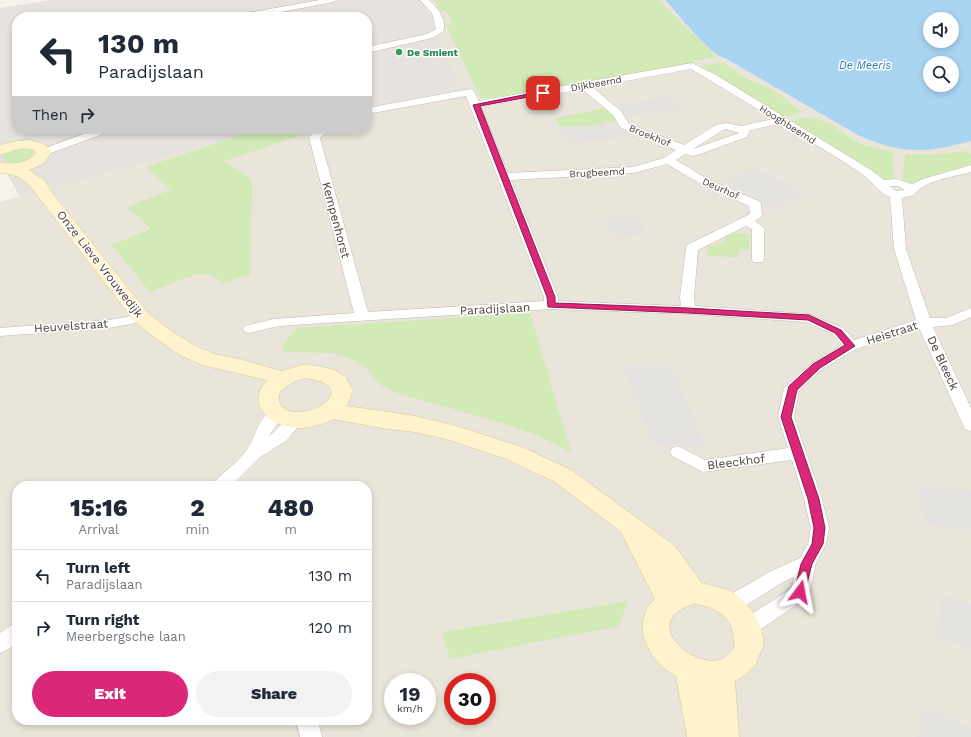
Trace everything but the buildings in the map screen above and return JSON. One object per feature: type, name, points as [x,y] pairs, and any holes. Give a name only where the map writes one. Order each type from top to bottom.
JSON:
[{"type":"main road","points":[[0,150],[11,140],[41,149],[43,155],[33,163],[8,168]]},
{"type":"main road","name":"Onze Lieve Vrouwedijk","points":[[33,163],[40,170],[39,184]]},
{"type":"main road","name":"Onze Lieve Vrouwedijk","points":[[8,168],[39,184],[46,196],[142,318],[186,350],[210,360],[227,374],[276,385]]},
{"type":"main road","points":[[306,371],[329,375],[337,380],[342,387],[337,403],[315,418],[296,420],[285,418],[276,414],[270,408],[268,400],[276,385],[294,374],[306,371]]},
{"type":"main road","points":[[337,403],[387,421],[415,424],[453,432],[514,452],[563,476],[630,526],[681,597]]},
{"type":"main road","points":[[706,594],[719,598],[730,605],[741,615],[748,627],[751,639],[749,650],[743,661],[733,669],[720,673],[705,673],[689,669],[674,661],[662,649],[656,636],[655,622],[660,610],[681,597],[706,594]]},
{"type":"main road","points":[[689,669],[702,737]]},
{"type":"main road","points":[[720,673],[724,737]]},
{"type":"street","points":[[269,12],[333,0]]},
{"type":"street","points":[[372,49],[429,36],[440,30],[440,25],[431,4],[424,0]]},
{"type":"street","name":"Dijkbeemd","points":[[476,105],[692,66]]},
{"type":"street","name":"Hooghbeemd","points":[[692,66],[713,77],[867,172],[883,186],[884,189],[896,194]]},
{"type":"street","name":"Broekhof","points":[[584,85],[617,113],[625,126],[684,149]]},
{"type":"street","points":[[372,110],[470,92],[505,177],[551,297],[551,305]]},
{"type":"street","points":[[684,149],[693,153],[743,134],[744,132],[741,129],[782,120]]},
{"type":"street","points":[[41,149],[90,134]]},
{"type":"street","name":"Kempenhorst","points":[[318,134],[314,137],[362,316]]},
{"type":"street","name":"Brugbeemd","points":[[505,177],[634,170],[668,160],[684,149]]},
{"type":"street","name":"Deurhof","points":[[668,160],[703,181],[755,204],[756,216],[747,221]]},
{"type":"street","points":[[924,323],[900,249],[896,194],[904,195],[910,192],[911,189],[927,181],[971,168]]},
{"type":"street","points":[[883,186],[885,183],[896,182],[903,183],[911,189]]},
{"type":"street","points":[[688,310],[687,297],[692,248],[747,221],[758,228],[758,259]]},
{"type":"street","name":"Paradijslaan","points":[[250,329],[274,323],[362,316],[551,305],[688,310],[809,318],[838,332],[851,346]]},
{"type":"street","name":"Heistraat","points":[[748,627],[800,592],[807,564],[818,544],[820,528],[813,499],[786,417],[792,388],[816,366],[851,346],[924,323],[948,322],[971,312]]},
{"type":"street","name":"Heuvelstraat","points":[[0,332],[109,324],[142,318]]},
{"type":"street","name":"De Bleeck","points":[[924,323],[971,425]]},
{"type":"street","points":[[253,454],[262,431],[276,414]]},
{"type":"street","points":[[226,481],[253,454],[280,437],[296,420]]},
{"type":"street","name":"Bleeckhof","points":[[678,452],[703,466],[798,454]]},
{"type":"street","points":[[730,605],[776,577],[807,564]]},
{"type":"street","points":[[0,644],[12,636]]},
{"type":"street","points":[[308,725],[311,737]]},
{"type":"shaded area","points":[[52,0],[423,0],[461,90],[372,106],[372,12],[12,12],[12,134],[247,134],[20,197],[0,161],[0,8]]},
{"type":"shaded area","points":[[201,0],[212,0],[228,12],[217,12]]},
{"type":"shaded area","points":[[423,0],[665,0],[971,129],[971,737],[0,737],[0,202],[247,134],[372,134],[372,106],[461,90]]},
{"type":"shaded area","points":[[670,96],[684,108],[628,117],[615,106]]},
{"type":"shaded area","points":[[608,121],[632,131],[613,140],[565,142],[560,127],[599,125]]},
{"type":"shaded area","points":[[756,168],[808,195],[771,210],[721,182]]},
{"type":"shaded area","points":[[637,216],[648,235],[614,238],[604,219]]},
{"type":"shaded area","points":[[623,365],[672,367],[705,446],[653,445]]},
{"type":"shaded area","points":[[916,486],[971,491],[971,530],[927,524]]},
{"type":"shaded area","points":[[942,595],[971,604],[971,649],[937,637]]},
{"type":"shaded area","points":[[924,708],[971,727],[971,737],[917,737]]},
{"type":"green space","points":[[432,0],[658,0],[717,57],[692,61],[695,63],[493,100],[480,97],[446,25],[452,24],[447,11],[440,11],[437,4]]},
{"type":"green space","points":[[722,62],[745,78],[774,90],[802,113],[782,118],[699,66]]},
{"type":"green space","points":[[605,108],[615,118],[615,123],[608,121],[599,125],[560,127],[555,118]]},
{"type":"green space","points":[[807,117],[829,123],[851,139],[864,145],[893,152],[894,180],[882,181],[788,121]]},
{"type":"green space","points":[[243,134],[304,134],[224,161],[251,179],[252,188],[250,275],[222,283],[210,275],[199,274],[150,292],[112,245],[151,229],[127,207],[171,190],[146,167]]},
{"type":"green space","points":[[17,149],[30,149],[34,153],[28,159],[15,163],[3,159],[5,154]]},
{"type":"green space","points":[[966,151],[971,154],[971,166],[912,185],[902,181],[905,154],[929,155]]},
{"type":"green space","points":[[732,232],[754,235],[754,237],[750,237],[749,250],[739,249],[738,258],[707,255],[708,245],[713,246],[725,241],[726,235]]},
{"type":"green space","points":[[530,313],[571,452],[536,435],[502,423],[396,393],[379,384],[368,369],[349,358],[332,353],[282,352],[285,342],[297,328]]},
{"type":"green space","points":[[628,601],[619,626],[450,659],[442,632]]},
{"type":"water","name":"De Meeris","points":[[665,0],[971,0],[971,141],[941,148],[914,150],[888,146],[858,135],[718,55],[702,42]]},
{"type":"place","name":"De Smient","points":[[399,52]]},
{"type":"route","points":[[543,93],[476,105],[551,297],[551,305],[688,310],[809,318],[818,321],[838,332],[851,346],[816,366],[792,388],[786,417],[813,499],[820,528],[818,544],[807,564],[800,592]]}]
